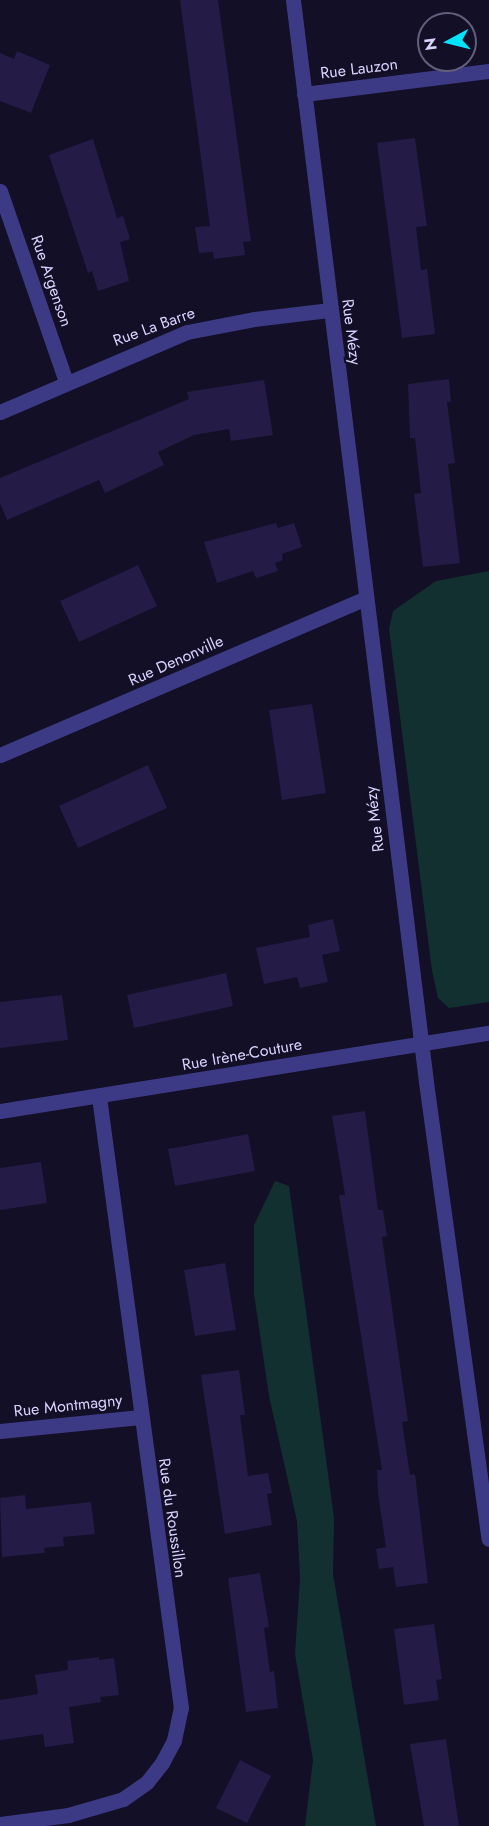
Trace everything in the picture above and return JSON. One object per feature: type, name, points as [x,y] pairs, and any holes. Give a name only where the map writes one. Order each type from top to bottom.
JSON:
[{"type":"street","name":"Rue Mézy","points":[[293,0],[421,1043],[489,1539]]},
{"type":"street","name":"Rue Lauzon","points":[[304,94],[489,71]]},
{"type":"street","name":"Rue Argenson","points":[[0,191],[66,382]]},
{"type":"street","name":"Rue La Barre","points":[[0,412],[187,332],[254,319],[330,310]]},
{"type":"street","name":"Rue Denonville","points":[[0,755],[366,598]]},
{"type":"street","name":"Rue Irène-Couture","points":[[0,1111],[489,1033]]},
{"type":"street","name":"Rue du Roussillon","points":[[0,1824],[68,1815],[123,1798],[147,1782],[174,1740],[181,1708],[140,1417],[99,1097]]},
{"type":"street","name":"Rue Montmagny","points":[[0,1431],[140,1417]]},
{"type":"green space","points":[[489,571],[489,1002],[449,1008],[438,998],[432,971],[389,629],[393,611],[436,581]]},
{"type":"green space","points":[[275,1181],[289,1186],[334,1518],[333,1574],[376,1826],[305,1826],[313,1760],[295,1654],[300,1578],[297,1521],[269,1396],[254,1294],[254,1225]]},
{"type":"building","points":[[180,0],[218,0],[251,241],[243,242],[245,255],[214,259],[213,252],[199,253],[195,227],[210,226]]},
{"type":"building","points":[[17,51],[50,65],[31,113],[0,101],[0,53],[14,59]]},
{"type":"building","points":[[415,138],[427,226],[416,227],[421,270],[427,269],[435,334],[402,338],[377,143]]},
{"type":"building","points":[[93,139],[117,218],[123,216],[130,239],[120,242],[129,281],[98,291],[92,271],[88,273],[49,155]]},
{"type":"building","points":[[449,379],[451,402],[447,402],[455,463],[448,464],[460,563],[423,567],[414,494],[421,493],[415,438],[410,438],[408,384]]},
{"type":"building","points":[[264,380],[273,435],[231,441],[229,429],[194,435],[158,452],[164,465],[105,493],[99,480],[7,520],[0,503],[0,478],[189,399],[187,392]]},
{"type":"building","points":[[276,523],[278,528],[294,523],[302,547],[282,554],[283,560],[275,563],[278,571],[256,578],[253,571],[217,583],[204,542]]},
{"type":"building","points":[[138,565],[157,606],[79,642],[60,601]]},
{"type":"building","points":[[312,704],[326,793],[282,800],[269,710]]},
{"type":"building","points":[[148,765],[167,808],[78,848],[59,806]]},
{"type":"building","points":[[333,919],[340,951],[322,955],[328,982],[300,988],[297,977],[264,984],[256,948],[310,937],[308,925]]},
{"type":"building","points":[[226,973],[233,1006],[134,1028],[127,995]]},
{"type":"building","points":[[62,995],[68,1040],[0,1048],[0,1002]]},
{"type":"building","points":[[365,1111],[378,1210],[383,1210],[387,1236],[382,1237],[408,1421],[402,1422],[410,1475],[415,1474],[428,1583],[396,1587],[393,1567],[379,1569],[376,1549],[386,1547],[378,1493],[377,1470],[382,1470],[339,1195],[345,1195],[332,1116]]},
{"type":"building","points":[[248,1134],[255,1171],[175,1186],[168,1149]]},
{"type":"building","points":[[41,1162],[47,1203],[0,1210],[0,1168]]},
{"type":"building","points":[[225,1263],[236,1330],[195,1336],[184,1270]]},
{"type":"building","points":[[239,1370],[245,1415],[240,1415],[248,1476],[268,1473],[272,1493],[267,1494],[272,1525],[225,1534],[201,1375]]},
{"type":"building","points":[[25,1495],[26,1509],[91,1502],[95,1534],[63,1537],[64,1546],[44,1548],[45,1553],[2,1557],[0,1498]]},
{"type":"building","points":[[260,1573],[269,1627],[264,1628],[270,1672],[274,1671],[278,1708],[246,1712],[228,1578]]},
{"type":"building","points":[[434,1624],[442,1679],[436,1680],[439,1700],[404,1705],[394,1629]]},
{"type":"building","points":[[99,1657],[99,1660],[114,1658],[119,1695],[100,1697],[101,1702],[69,1707],[74,1743],[45,1747],[43,1734],[0,1740],[0,1700],[38,1694],[35,1675],[68,1670],[67,1661]]},
{"type":"building","points":[[446,1739],[459,1826],[424,1826],[410,1744]]},
{"type":"building","points":[[240,1760],[271,1776],[247,1823],[216,1808]]}]
